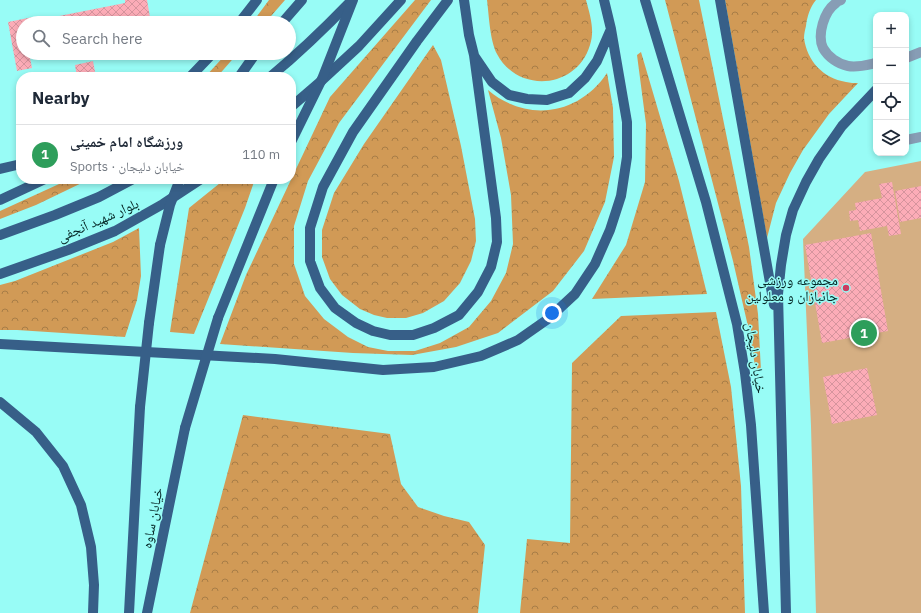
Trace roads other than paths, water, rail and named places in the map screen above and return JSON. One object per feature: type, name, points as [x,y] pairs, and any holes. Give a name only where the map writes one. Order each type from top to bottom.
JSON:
[{"type":"main road","points":[[244,16],[257,0]]},
{"type":"main road","points":[[288,16],[302,0]]},
{"type":"main road","points":[[296,54],[352,0]]},
{"type":"main road","points":[[296,132],[322,79],[352,0]]},
{"type":"main road","points":[[296,103],[359,46],[401,0]]},
{"type":"main road","points":[[448,0],[417,40],[353,132],[323,187],[310,228],[310,261],[320,288],[335,308],[356,323],[373,331],[390,334],[412,335],[434,328],[458,315],[478,292],[491,267],[497,242],[496,218],[474,56],[468,35],[464,0]]},
{"type":"main road","points":[[0,344],[275,359],[383,370],[434,367],[481,356],[518,340],[548,319],[575,294],[595,264],[610,230],[621,196],[628,157],[627,122],[611,29],[604,0]]},
{"type":"main road","name":"خیابان دلیجان","points":[[646,0],[706,202],[737,324],[752,425],[764,613]]},
{"type":"main road","points":[[720,0],[779,336]]},
{"type":"main road","points":[[474,56],[492,82],[509,95],[527,99],[547,100],[569,93],[585,78],[598,61],[611,29]]},
{"type":"main road","points":[[195,72],[206,60]]},
{"type":"main road","points":[[243,72],[251,60]]},
{"type":"main road","points":[[276,72],[290,60]]},
{"type":"main road","points":[[786,613],[778,294],[786,235],[793,210],[819,159],[842,126],[873,93]]},
{"type":"main road","points":[[0,170],[16,165]]},
{"type":"main road","points":[[0,200],[34,184]]},
{"type":"main road","name":"بلوار شهید آنجفی","points":[[0,235],[99,197],[124,184]]},
{"type":"main road","points":[[129,613],[140,407],[149,323],[160,245],[170,205],[178,184]]},
{"type":"main road","name":"بلوار شهید آنجفی","points":[[0,274],[68,250],[115,230],[164,204],[194,184]]},
{"type":"main road","name":"خیابان ساوه","points":[[147,613],[185,428],[218,318],[272,184]]},
{"type":"main road","points":[[0,402],[36,432],[63,466],[82,505],[91,547],[94,585],[93,613]]},
{"type":"street","points":[[841,0],[836,2],[828,12],[823,22],[821,36],[823,48],[829,56],[837,62],[848,66],[873,64]]},
{"type":"street","points":[[909,57],[921,52]]},
{"type":"street","points":[[909,139],[921,137]]},
{"type":"place","name":"مجموعه ورزشی جانبازان و معلولین","points":[[846,288]]},
{"type":"place","name":"ورزشگاه امام خمینی","points":[[864,333]]}]
